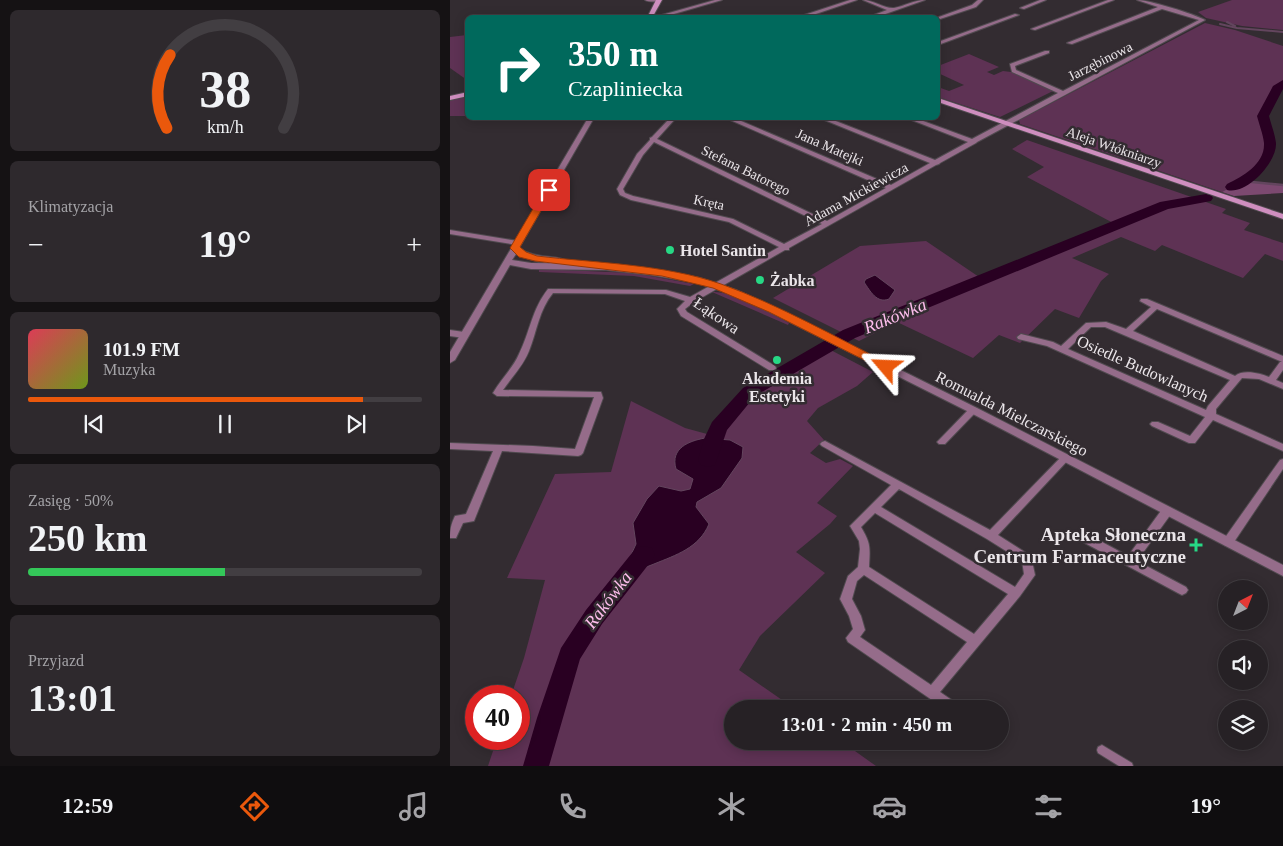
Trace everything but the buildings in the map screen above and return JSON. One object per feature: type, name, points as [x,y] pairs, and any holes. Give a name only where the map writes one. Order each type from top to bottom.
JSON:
[{"type":"main road","points":[[651,15],[659,0]]},
{"type":"main road","points":[[450,98],[465,95]]},
{"type":"main road","name":"Aleja Włókniarzy","points":[[940,101],[1283,218]]},
{"type":"street","points":[[647,0],[659,0]]},
{"type":"street","points":[[664,15],[720,0]]},
{"type":"street","points":[[807,15],[855,0]]},
{"type":"street","points":[[865,0],[891,10]]},
{"type":"street","points":[[877,15],[923,0]]},
{"type":"street","points":[[940,17],[974,6],[981,0]]},
{"type":"street","points":[[1022,8],[1044,0]]},
{"type":"street","points":[[1033,29],[1112,0]]},
{"type":"street","points":[[1140,0],[1162,7]]},
{"type":"street","points":[[1148,2],[1155,0]]},
{"type":"street","points":[[1070,43],[1162,7]]},
{"type":"street","name":"Jarzębinowa","points":[[1006,123],[1202,22],[1202,19],[1162,7]]},
{"type":"street","points":[[940,43],[1017,15]]},
{"type":"street","points":[[1047,52],[1012,65],[1014,71],[1063,93]]},
{"type":"street","points":[[450,360],[590,120]]},
{"type":"street","points":[[652,139],[671,120]]},
{"type":"street","name":"Jana Matejki","points":[[735,120],[892,188]]},
{"type":"street","points":[[829,120],[936,163]]},
{"type":"street","points":[[916,120],[974,142]]},
{"type":"street","name":"Adama Mickiewicza","points":[[717,286],[1006,123]]},
{"type":"street","name":"Kręta","points":[[652,139],[640,154],[620,189],[622,194],[629,198],[731,220],[786,248]]},
{"type":"street","name":"Stefana Batorego","points":[[652,139],[828,224]]},
{"type":"street","points":[[450,232],[516,245]]},
{"type":"street","name":"Romualda Mielczarskiego","points":[[516,245],[533,262]]},
{"type":"street","name":"Romualda Mielczarskiego","points":[[507,262],[606,267],[662,273],[717,286],[749,299],[973,410],[1283,571]]},
{"type":"street","points":[[498,277],[533,262]]},
{"type":"street","name":"Łąkowa","points":[[717,286],[691,300],[681,309],[684,314],[772,368]]},
{"type":"street","points":[[450,446],[533,449],[578,453],[599,398],[598,394],[497,393],[520,362],[530,340],[539,308],[551,291],[666,292],[691,300]]},
{"type":"street","points":[[1144,301],[1283,359]]},
{"type":"street","name":"Osiedle Budowlanych","points":[[1127,332],[1156,306]]},
{"type":"street","name":"Osiedle Budowlanych","points":[[1062,350],[1092,324],[1106,324],[1235,379]]},
{"type":"street","points":[[450,333],[464,336]]},
{"type":"street","name":"Osiedle Budowlanych","points":[[1020,337],[1050,344],[1283,448]]},
{"type":"street","points":[[1271,381],[1283,364]]},
{"type":"street","points":[[1155,424],[1192,441],[1210,416],[1211,408],[1240,375],[1251,374],[1283,386]]},
{"type":"street","points":[[942,442],[973,410]]},
{"type":"street","points":[[825,444],[991,536],[1027,559],[1030,575],[932,693]]},
{"type":"street","points":[[452,534],[459,519],[470,518],[499,448]]},
{"type":"street","points":[[991,536],[1065,458]]},
{"type":"street","points":[[1228,542],[1283,462]]},
{"type":"street","points":[[898,484],[855,526],[864,541],[865,550],[863,569],[852,579],[846,599],[855,616],[859,630],[852,638],[942,700]]},
{"type":"street","points":[[874,508],[1016,593]]},
{"type":"street","points":[[1130,562],[1167,511]]},
{"type":"street","points":[[1087,539],[1182,590]]},
{"type":"street","points":[[863,569],[975,641]]},
{"type":"street","points":[[1102,750],[1128,766]]},
{"type":"shaded area","points":[[1232,0],[1283,0],[1283,30],[1242,26],[1206,18],[1198,12]]},
{"type":"shaded area","points":[[1205,23],[1235,30],[1283,46],[1283,83],[1277,88],[1263,116],[1270,142],[1270,151],[1261,166],[1238,184],[1222,192],[1020,124],[1019,120]]},
{"type":"shaded area","points":[[465,35],[465,79],[450,68],[450,37]]},
{"type":"shaded area","points":[[969,54],[999,67],[987,72],[994,75],[1003,71],[1011,72],[1053,91],[1000,117],[940,98],[940,88],[949,91],[964,85],[940,74],[940,65]]},
{"type":"shaded area","points":[[465,97],[465,116],[450,116],[450,100]]},
{"type":"shaded area","points":[[1027,140],[1226,209],[1222,213],[1250,223],[1244,230],[1283,243],[1283,261],[1265,254],[1243,278],[1162,245],[1155,251],[1121,237],[1072,258],[1109,274],[1101,281],[1079,318],[1055,309],[1020,343],[999,335],[973,358],[897,322],[859,341],[773,298],[860,246],[926,241],[982,279],[1115,224],[1027,177],[1044,167],[1012,149]]},
{"type":"shaded area","points":[[1242,181],[1283,185],[1283,193],[1234,196],[1222,192]]},
{"type":"shaded area","points":[[539,269],[634,273],[694,284],[690,286],[634,276],[539,272]]},
{"type":"shaded area","points":[[875,275],[895,290],[889,299],[881,300],[877,298],[871,293],[864,282]]},
{"type":"shaded area","points":[[712,292],[721,292],[740,298],[789,323],[788,325]]},
{"type":"shaded area","points":[[821,345],[873,372],[857,386],[818,408],[807,421],[824,440],[810,453],[826,463],[840,459],[853,466],[817,503],[837,516],[796,552],[825,573],[760,636],[739,670],[782,700],[724,700],[724,750],[854,750],[876,766],[488,766],[493,750],[530,750],[530,685],[515,685],[545,580],[507,578],[555,474],[611,472],[631,401],[685,428],[707,434],[741,391]]},
{"type":"shaded area","points":[[705,438],[730,440],[743,447],[742,458],[721,488],[697,502],[696,507],[709,524],[705,532],[686,550],[638,571],[628,573],[624,570],[636,544],[633,523],[647,499],[659,486],[681,491],[690,489],[693,479],[676,469],[676,456],[682,447],[693,441]]},
{"type":"waterway","points":[[1227,22],[1235,26]]},
{"type":"waterway","points":[[1220,24],[1237,28],[1283,32]]},
{"type":"waterway","name":"Rakówka","points":[[1232,187],[1254,175],[1268,155],[1270,143],[1263,116],[1277,88],[1283,83]]},
{"type":"waterway","name":"Rakówka","points":[[1242,181],[1283,185]]},
{"type":"waterway","name":"Rakówka","points":[[708,460],[713,439],[719,427],[749,392],[849,334],[1165,205],[1206,198]]},
{"type":"waterway","name":"Rakówka","points":[[536,766],[569,655],[594,617],[644,554]]},
{"type":"place","name":"Hotel Santin","points":[[670,250]]},
{"type":"place","name":"Żabka","points":[[760,280]]},
{"type":"place","name":"Akademia Estetyki","points":[[777,360]]},
{"type":"place","name":"Apteka Słoneczna Centrum Farmaceutyczne","points":[[1196,545]]},
{"type":"route","points":[[549,190],[514,248],[519,252],[535,258],[662,273],[717,286],[773,310],[886,367]]}]
